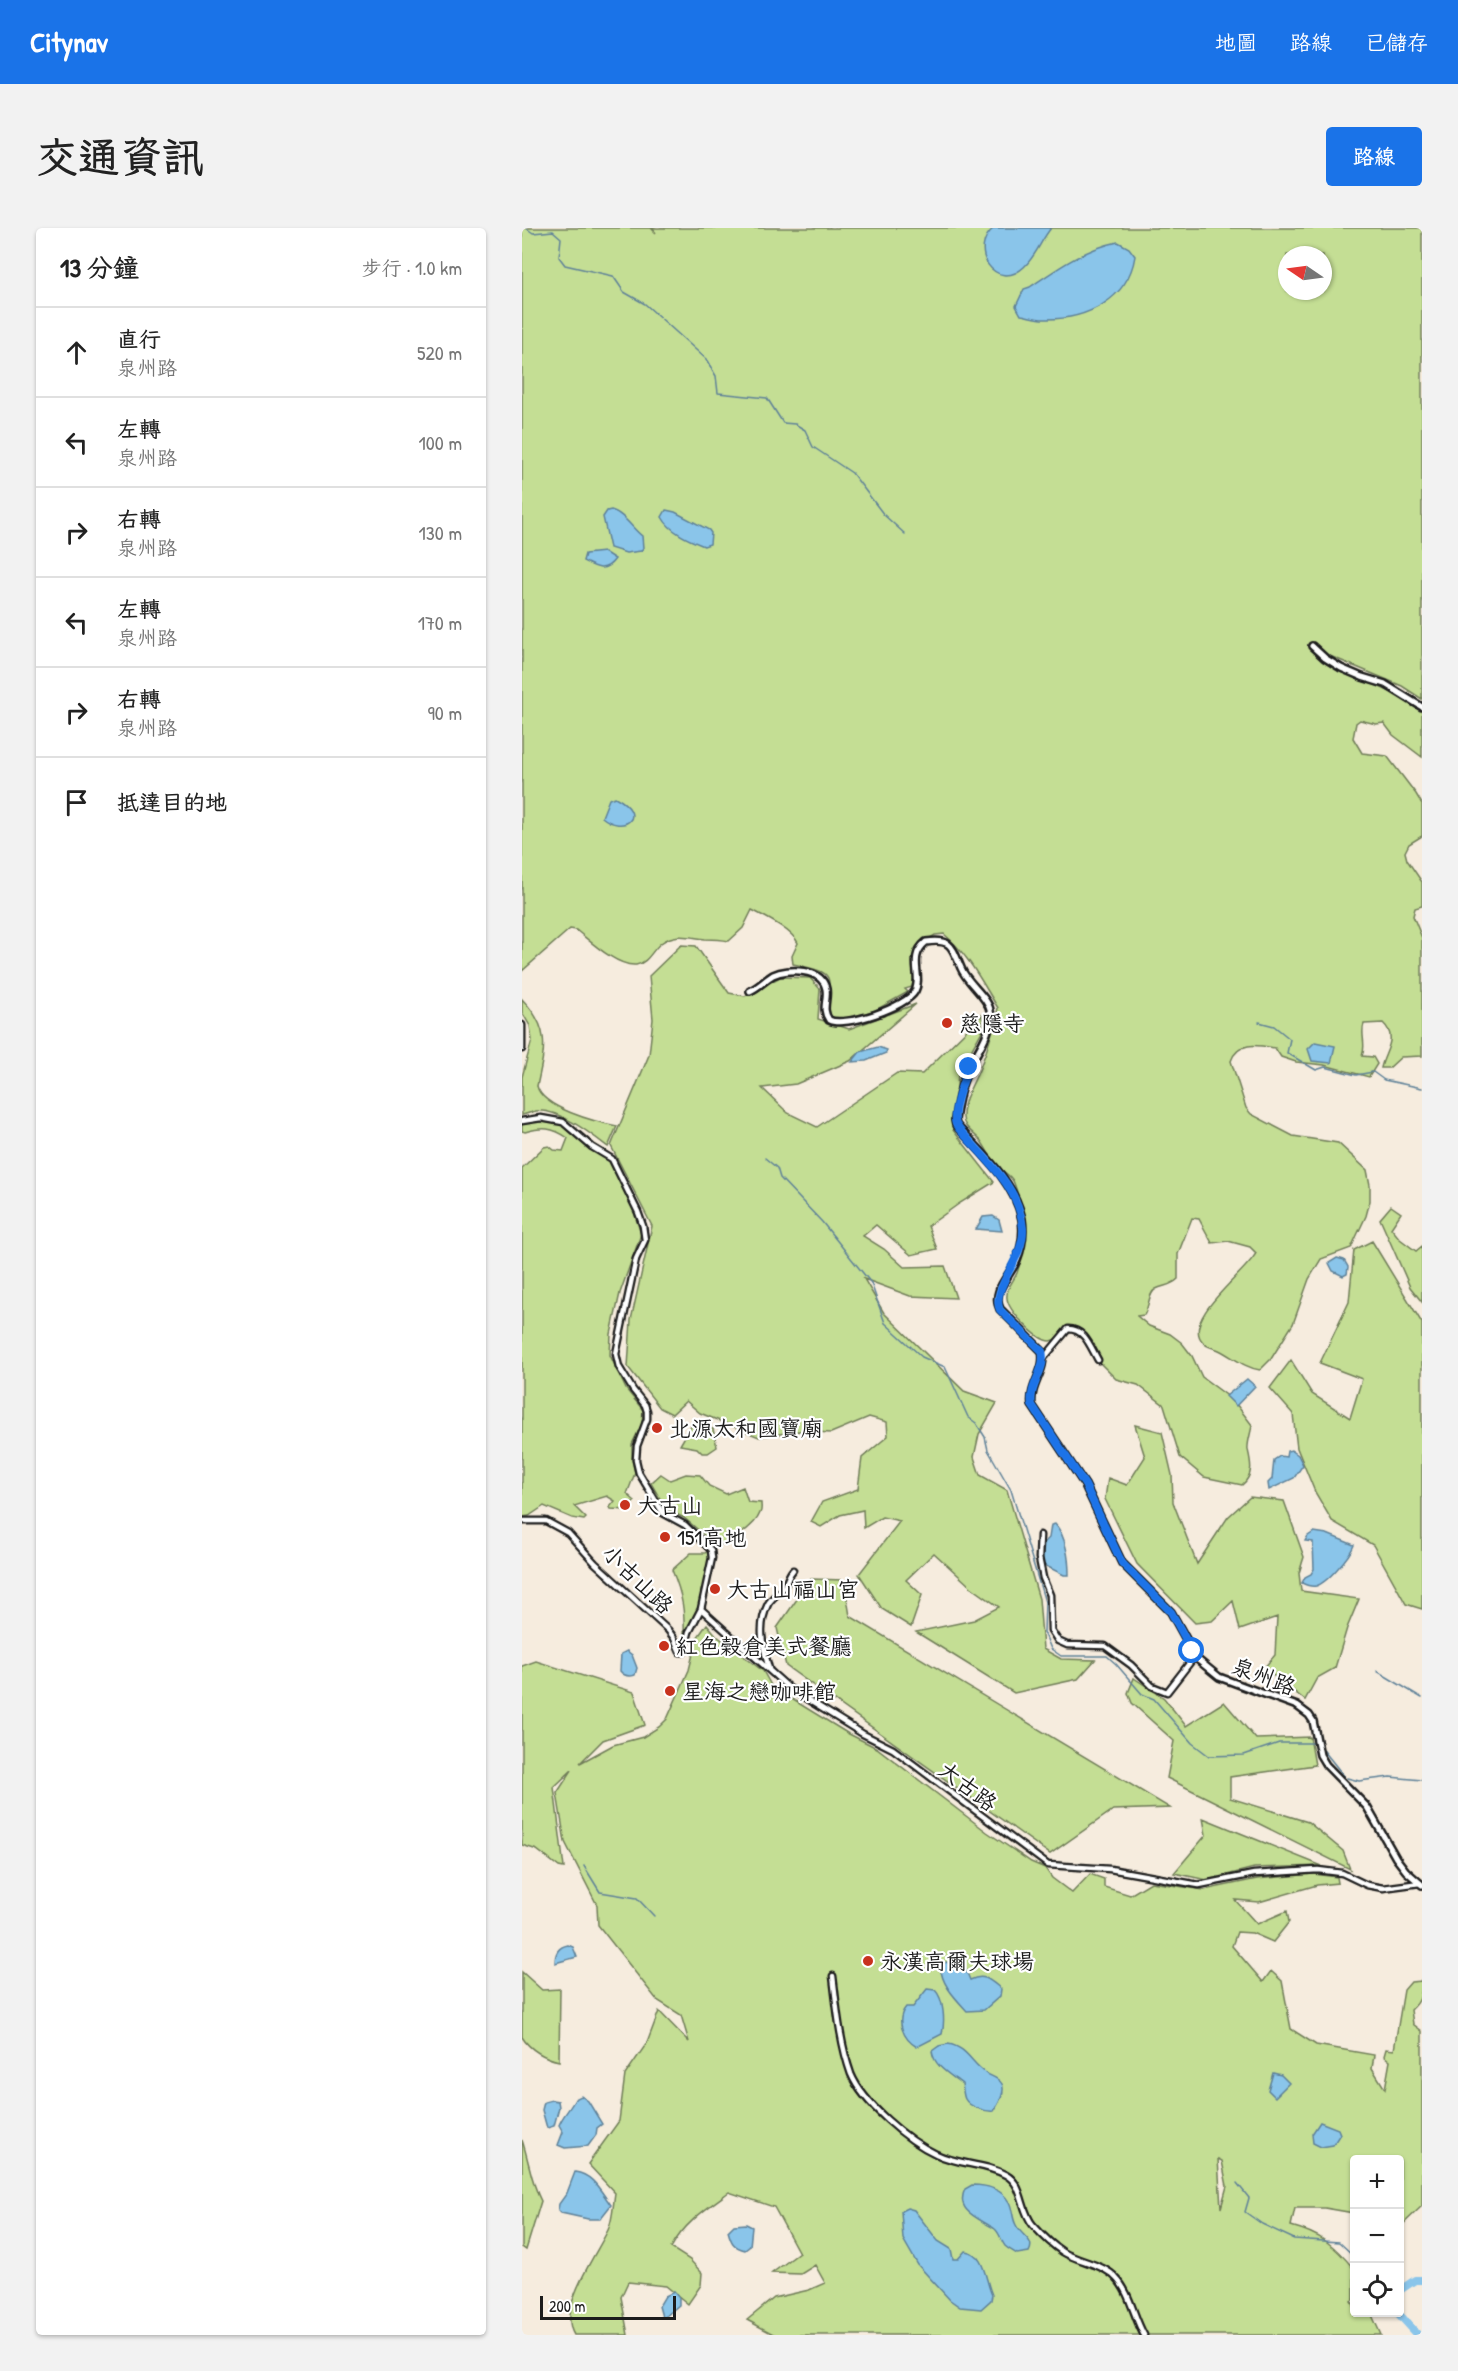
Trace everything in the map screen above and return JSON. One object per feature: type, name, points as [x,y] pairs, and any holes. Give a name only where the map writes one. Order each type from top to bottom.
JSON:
[{"type":"street","points":[[1312,646],[1341,668],[1384,684],[1422,707]]},
{"type":"street","points":[[750,991],[774,975],[783,972],[812,973],[824,982],[826,991],[824,1009],[828,1020],[851,1021],[896,1006],[914,994],[918,984],[917,954],[926,942],[944,942],[953,947],[968,981],[989,1008],[990,1019],[982,1044],[965,1075],[955,1120],[956,1125],[1002,1179],[1018,1206],[1022,1219],[1023,1239],[1016,1260],[999,1290],[997,1301],[1000,1310],[1040,1346],[1044,1358]]},
{"type":"street","points":[[522,1025],[522,1048]]},
{"type":"street","points":[[522,1121],[541,1118],[563,1122],[592,1147],[612,1159],[626,1184],[643,1226],[645,1240],[636,1259],[616,1354],[619,1367],[647,1411],[647,1419],[637,1446],[639,1473],[663,1513],[685,1525],[711,1550],[712,1558],[701,1609]]},
{"type":"street","points":[[1044,1358],[1068,1329],[1076,1329],[1082,1333],[1098,1360]]},
{"type":"street","name":"泉州路","points":[[1044,1358],[1032,1390],[1032,1405],[1085,1485],[1122,1563],[1171,1612],[1195,1656],[1207,1668],[1219,1677],[1288,1702],[1309,1715],[1313,1722],[1318,1748],[1326,1765],[1367,1808],[1396,1858],[1406,1871],[1421,1884]]},
{"type":"street","name":"小古山路","points":[[522,1521],[546,1521],[568,1533],[595,1563],[668,1630],[680,1652],[684,1652],[689,1632],[701,1609]]},
{"type":"street","points":[[1040,1535],[1039,1557],[1043,1578],[1050,1595],[1051,1630],[1058,1641],[1067,1645],[1105,1646],[1131,1665],[1152,1686],[1167,1692],[1195,1656]]},
{"type":"street","points":[[769,1669],[761,1644],[761,1626],[768,1604],[784,1587],[792,1570]]},
{"type":"street","name":"大古路","points":[[701,1609],[789,1688],[863,1734],[893,1749],[1048,1865],[1110,1869],[1199,1885],[1254,1874],[1318,1870],[1342,1873],[1367,1885],[1383,1888],[1421,1884]]},
{"type":"street","points":[[833,1976],[842,2040],[852,2076],[861,2091],[884,2118],[937,2155],[1006,2175],[1016,2183],[1024,2212],[1031,2224],[1049,2241],[1063,2252],[1116,2277],[1144,2335]]},
{"type":"green space","points":[[522,228],[651,228],[656,233],[652,228],[1422,228],[1422,699],[1402,686],[1330,656],[1326,662],[1422,708],[1422,757],[1393,735],[1384,723],[1376,724],[1360,720],[1356,723],[1353,738],[1362,753],[1387,756],[1422,804],[1422,836],[1409,844],[1405,852],[1407,860],[1422,882],[1422,906],[1415,908],[1413,916],[1422,938],[1422,1056],[1401,1057],[1389,1068],[1381,1068],[1390,1040],[1388,1029],[1383,1023],[1364,1024],[1362,1056],[1373,1057],[1377,1064],[1369,1077],[1324,1065],[1296,1062],[1281,1057],[1275,1048],[1249,1046],[1238,1050],[1231,1061],[1246,1108],[1251,1114],[1293,1136],[1338,1143],[1367,1170],[1370,1201],[1366,1216],[1351,1248],[1321,1259],[1309,1279],[1293,1324],[1271,1359],[1260,1370],[1249,1367],[1206,1345],[1198,1332],[1200,1321],[1208,1308],[1256,1253],[1250,1247],[1228,1241],[1212,1243],[1199,1219],[1192,1218],[1178,1254],[1178,1279],[1153,1291],[1144,1315],[1137,1316],[1149,1326],[1170,1334],[1182,1343],[1192,1356],[1202,1377],[1233,1400],[1252,1425],[1248,1447],[1250,1473],[1242,1485],[1204,1477],[1180,1457],[1164,1405],[1138,1385],[1116,1379],[1100,1363],[1087,1336],[1074,1329],[1053,1340],[1045,1340],[1024,1324],[1012,1310],[1007,1298],[1022,1252],[1023,1228],[1020,1204],[1013,1180],[1000,1169],[981,1141],[966,1127],[963,1120],[965,1102],[979,1071],[998,1008],[967,959],[944,934],[935,935],[922,943],[912,987],[905,989],[908,992],[874,1011],[841,1019],[841,1021],[831,1019],[827,1015],[829,983],[825,974],[793,964],[792,956],[798,943],[795,938],[778,924],[752,910],[743,928],[729,941],[672,937],[661,943],[647,959],[636,965],[629,965],[612,958],[576,930],[570,929],[522,971]]},
{"type":"green space","points":[[681,945],[696,946],[729,993],[745,996],[780,977],[810,978],[820,989],[818,1019],[849,1029],[916,1004],[850,1061],[796,1084],[762,1088],[788,1113],[817,1127],[897,1073],[922,1074],[982,1015],[983,1029],[958,1074],[953,1130],[994,1182],[928,1226],[937,1249],[911,1255],[876,1225],[863,1236],[884,1249],[904,1267],[945,1266],[956,1298],[910,1296],[864,1279],[884,1313],[964,1391],[997,1403],[979,1434],[974,1457],[980,1475],[1007,1490],[1039,1599],[1043,1649],[1061,1659],[1095,1660],[1078,1679],[1014,1693],[916,1632],[974,1620],[999,1607],[971,1587],[934,1553],[906,1580],[922,1595],[911,1627],[882,1609],[859,1574],[900,1521],[882,1517],[864,1528],[863,1510],[840,1515],[821,1527],[811,1522],[822,1502],[858,1489],[862,1458],[888,1436],[887,1422],[869,1417],[831,1433],[799,1431],[759,1437],[700,1413],[686,1401],[672,1414],[660,1408],[628,1367],[631,1320],[652,1226],[611,1146],[649,1055],[653,1019],[649,976]]},
{"type":"green space","points":[[522,999],[538,1020],[542,1030],[543,1050],[537,1086],[541,1094],[571,1113],[617,1126],[608,1147],[574,1123],[554,1114],[536,1111],[522,1115],[522,1077],[532,1040],[530,1026],[522,1012]]},
{"type":"green space","points":[[522,1121],[560,1123],[607,1152],[619,1166],[641,1234],[620,1293],[611,1334],[610,1355],[626,1389],[643,1410],[642,1424],[632,1444],[635,1473],[627,1494],[635,1501],[626,1510],[611,1509],[615,1501],[607,1496],[574,1506],[586,1518],[584,1520],[572,1518],[544,1506],[529,1516],[522,1517],[522,1168],[544,1147],[549,1146],[554,1150],[563,1151],[568,1138],[547,1129],[522,1131]]},
{"type":"green space","points":[[1391,1206],[1401,1213],[1391,1228],[1400,1239],[1416,1251],[1422,1246],[1422,1302],[1410,1287],[1380,1219]]},
{"type":"green space","points":[[1372,1241],[1422,1323],[1422,1609],[1406,1604],[1373,1545],[1332,1521],[1315,1492],[1297,1448],[1293,1414],[1270,1388],[1291,1360],[1312,1394],[1350,1418],[1362,1379],[1320,1363],[1349,1302],[1354,1250]]},
{"type":"green space","points":[[1135,1425],[1162,1432],[1172,1475],[1173,1502],[1197,1564],[1228,1517],[1250,1497],[1284,1501],[1304,1557],[1299,1573],[1301,1591],[1359,1599],[1347,1628],[1335,1668],[1317,1678],[1305,1700],[1264,1668],[1275,1655],[1277,1617],[1240,1630],[1233,1601],[1212,1621],[1195,1623],[1137,1564],[1105,1499],[1108,1478],[1127,1485],[1145,1457]]},
{"type":"green space","points":[[691,1426],[713,1429],[717,1447],[708,1453],[702,1453],[697,1448],[680,1445]]},
{"type":"green space","points":[[661,1474],[670,1480],[686,1474],[700,1475],[709,1486],[726,1494],[743,1487],[748,1502],[761,1503],[761,1512],[748,1529],[717,1546],[684,1518],[666,1509],[651,1483]]},
{"type":"green space","points":[[709,1550],[699,1610],[684,1640],[682,1604],[672,1570],[691,1553],[705,1553]]},
{"type":"green space","points":[[811,1579],[844,1580],[850,1616],[1170,1808],[1113,1810],[1050,1854],[786,1666],[777,1628]]},
{"type":"green space","name":"永漢高爾夫球場","points":[[707,1624],[717,1636],[763,1671],[772,1687],[847,1733],[877,1748],[987,1832],[1031,1862],[1045,1868],[1052,1878],[1072,1893],[1090,1874],[1104,1879],[1104,1887],[1130,1895],[1151,1882],[1204,1890],[1257,1879],[1313,1874],[1337,1877],[1338,1883],[1317,1885],[1259,1902],[1235,1900],[1257,1924],[1287,1911],[1289,1922],[1273,1942],[1252,1933],[1237,1932],[1232,1946],[1263,1982],[1271,1971],[1282,1981],[1291,2029],[1316,2045],[1374,2055],[1372,2068],[1385,2089],[1390,2061],[1384,2056],[1386,2049],[1394,2050],[1404,1990],[1411,1982],[1422,1981],[1420,1997],[1411,2010],[1413,2024],[1422,2031],[1422,2206],[1404,2223],[1404,2155],[1350,2155],[1350,2212],[1325,2208],[1295,2208],[1291,2226],[1319,2237],[1340,2253],[1350,2264],[1350,2317],[1373,2317],[1381,2335],[775,2335],[747,2320],[774,2298],[809,2290],[825,2283],[815,2265],[801,2274],[772,2273],[799,2253],[774,2207],[729,2192],[689,2224],[671,2248],[690,2260],[702,2273],[701,2285],[688,2304],[666,2286],[628,2282],[621,2297],[628,2335],[574,2335],[570,2324],[570,2311],[574,2297],[587,2267],[610,2226],[615,2193],[588,2164],[619,2121],[625,2075],[647,2043],[659,2011],[689,2042],[681,2015],[657,2000],[598,1925],[597,1905],[565,1842],[557,1793],[572,1770],[554,1787],[564,1868],[559,1867],[537,1850],[522,1845],[522,1666],[536,1661],[634,1692],[645,1725],[603,1740],[580,1763],[613,1745],[643,1737],[659,1727],[667,1719],[689,1670],[697,1638]],"holes":[[[1218,2159],[1222,2161],[1227,2186],[1221,2208]]]},
{"type":"green space","points":[[1134,1678],[1164,1698],[1186,1726],[1224,1702],[1256,1739],[1310,1737],[1315,1765],[1230,1777],[1230,1798],[1308,1822],[1343,1851],[1350,1869],[1167,1778],[1174,1741],[1132,1703],[1128,1693]]},
{"type":"green space","points":[[1203,1818],[1322,1866],[1254,1868],[1207,1880],[1174,1873],[1206,1835]]},
{"type":"green space","points":[[522,1972],[542,1990],[560,1989],[559,2061],[538,2053],[522,2037]]},
{"type":"green space","points":[[522,2140],[532,2179],[541,2201],[526,2250],[522,2247]]},
{"type":"water","points":[[994,228],[1051,228],[1024,267],[1014,274],[1004,275],[995,272],[988,265],[984,256],[983,247],[986,237]]},
{"type":"water","points":[[1118,242],[1129,248],[1135,256],[1124,285],[1114,296],[1103,304],[1075,316],[1041,319],[1021,315],[1016,306],[1024,289],[1083,254]]},
{"type":"water","points":[[611,510],[623,517],[642,536],[641,551],[626,553],[610,548],[603,517],[607,511]]},
{"type":"water","points":[[666,510],[675,512],[709,530],[710,544],[704,546],[675,531],[662,517]]},
{"type":"water","points":[[604,552],[615,559],[604,568],[583,561],[585,554]]},
{"type":"water","points":[[615,797],[631,811],[630,821],[625,824],[610,822],[602,817],[609,799]]},
{"type":"water","points":[[1315,1042],[1335,1046],[1331,1063],[1312,1061],[1308,1049]]},
{"type":"water","points":[[878,1047],[887,1050],[886,1053],[866,1061],[852,1062],[860,1052]]},
{"type":"water","points":[[993,1216],[999,1220],[1002,1231],[976,1229],[983,1217]]},
{"type":"water","points":[[1337,1258],[1344,1260],[1348,1267],[1347,1274],[1343,1276],[1333,1271],[1329,1263]]},
{"type":"water","points":[[1247,1379],[1255,1386],[1236,1406],[1226,1396]]},
{"type":"water","points":[[1291,1450],[1298,1455],[1303,1465],[1294,1478],[1269,1490],[1268,1483],[1272,1479],[1274,1460],[1280,1456],[1286,1457],[1287,1451]]},
{"type":"water","points":[[1055,1524],[1064,1541],[1069,1575],[1064,1575],[1042,1564],[1044,1543],[1049,1538],[1051,1525]]},
{"type":"water","points":[[1314,1532],[1327,1534],[1354,1545],[1332,1575],[1321,1584],[1312,1586],[1302,1583],[1314,1569],[1313,1542],[1305,1541]]},
{"type":"water","points":[[627,1651],[632,1655],[637,1668],[635,1675],[631,1676],[620,1671],[621,1654]]},
{"type":"water","points":[[568,1945],[573,1947],[577,1957],[555,1963],[558,1951]]},
{"type":"water","points":[[946,1962],[965,1968],[970,1980],[983,1977],[990,1980],[1001,1989],[1000,1996],[984,2010],[967,2011],[949,1990],[943,1978],[941,1965]]},
{"type":"water","points":[[927,1989],[935,1990],[940,1999],[943,2029],[942,2034],[917,2047],[904,2034],[901,2018],[906,2007],[913,2007]]},
{"type":"water","points":[[948,2044],[960,2048],[981,2069],[1002,2084],[1002,2094],[994,2111],[978,2108],[967,2102],[962,2084],[936,2062],[932,2051]]},
{"type":"water","points":[[1273,2073],[1281,2075],[1289,2083],[1275,2097],[1268,2090]]},
{"type":"water","points":[[581,2096],[588,2101],[602,2124],[597,2128],[596,2135],[588,2146],[565,2148],[558,2145],[563,2132],[559,2125],[575,2099]]},
{"type":"water","points":[[558,2101],[559,2107],[554,2126],[547,2128],[542,2110],[544,2102]]},
{"type":"water","points":[[1320,2122],[1338,2129],[1340,2134],[1333,2145],[1321,2147],[1313,2143],[1312,2134]]},
{"type":"water","points":[[575,2172],[592,2180],[611,2205],[600,2219],[588,2219],[561,2213],[558,2210]]},
{"type":"water","points":[[972,2185],[993,2189],[1006,2198],[1018,2229],[1031,2244],[1029,2252],[1017,2254],[1008,2248],[995,2229],[966,2209],[963,2204],[965,2189]]},
{"type":"water","points":[[907,2208],[914,2210],[938,2241],[951,2249],[953,2259],[958,2259],[965,2251],[977,2257],[992,2295],[991,2300],[981,2309],[960,2307],[950,2300],[918,2265],[903,2239],[901,2211]]},
{"type":"water","points":[[746,2224],[752,2227],[750,2246],[745,2250],[733,2244],[728,2231],[734,2225]]},
{"type":"water","points":[[674,2292],[679,2298],[679,2305],[662,2317],[659,2306],[665,2296]]},
{"type":"waterway","points":[[526,228],[533,233],[553,231],[561,238],[559,257],[565,265],[613,276],[624,292],[645,304],[706,359],[716,376],[718,393],[767,398],[783,423],[795,424],[805,430],[813,447],[852,473],[884,515],[905,534]]},
{"type":"waterway","points":[[1259,1022],[1274,1026],[1290,1039],[1287,1053],[1316,1070],[1325,1067],[1356,1075],[1373,1072],[1384,1080],[1422,1088]]},
{"type":"waterway","points":[[765,1158],[777,1168],[780,1178],[822,1222],[871,1283],[885,1323],[922,1357],[945,1367],[968,1417],[976,1423],[985,1437],[988,1450],[1011,1490],[1045,1602],[1044,1632],[1051,1649],[1061,1656],[1107,1656],[1142,1694],[1154,1699],[1192,1743],[1209,1756],[1244,1755],[1279,1743],[1313,1743]]},
{"type":"waterway","points":[[1377,1671],[1422,1698]]},
{"type":"waterway","points":[[1320,1746],[1344,1776]]},
{"type":"waterway","points":[[1347,1778],[1359,1781],[1390,1777],[1422,1780]]},
{"type":"waterway","points":[[584,1866],[600,1892],[637,1898],[654,1916]]},
{"type":"waterway","points":[[1237,2183],[1249,2198],[1245,2212],[1262,2224],[1294,2239],[1339,2242],[1350,2252]]},
{"type":"waterway","points":[[1404,2287],[1415,2280],[1422,2280]]},
{"type":"waterway","points":[[1402,2317],[1418,2335]]},
{"type":"place","name":"慈隱寺","points":[[947,1023]]},
{"type":"place","name":"北源太和國寶廟","points":[[657,1428]]},
{"type":"place","name":"大古山","points":[[625,1505]]},
{"type":"place","name":"151高地","points":[[665,1537]]},
{"type":"place","name":"大古山福山宮","points":[[715,1589]]},
{"type":"place","name":"紅色榖倉美式餐廳","points":[[664,1646]]},
{"type":"place","name":"星海之戀咖啡館","points":[[670,1691]]},
{"type":"place","name":"永漢高爾夫球場","points":[[868,1961]]},
{"type":"route","points":[[969,1067],[956,1112],[956,1125],[993,1166],[1011,1191],[1022,1219],[1023,1239],[1020,1250],[997,1294],[997,1304],[1000,1310],[1040,1346],[1042,1351],[1044,1358],[1042,1368],[1030,1398],[1032,1405],[1085,1485],[1122,1563],[1171,1612],[1192,1651]]}]
